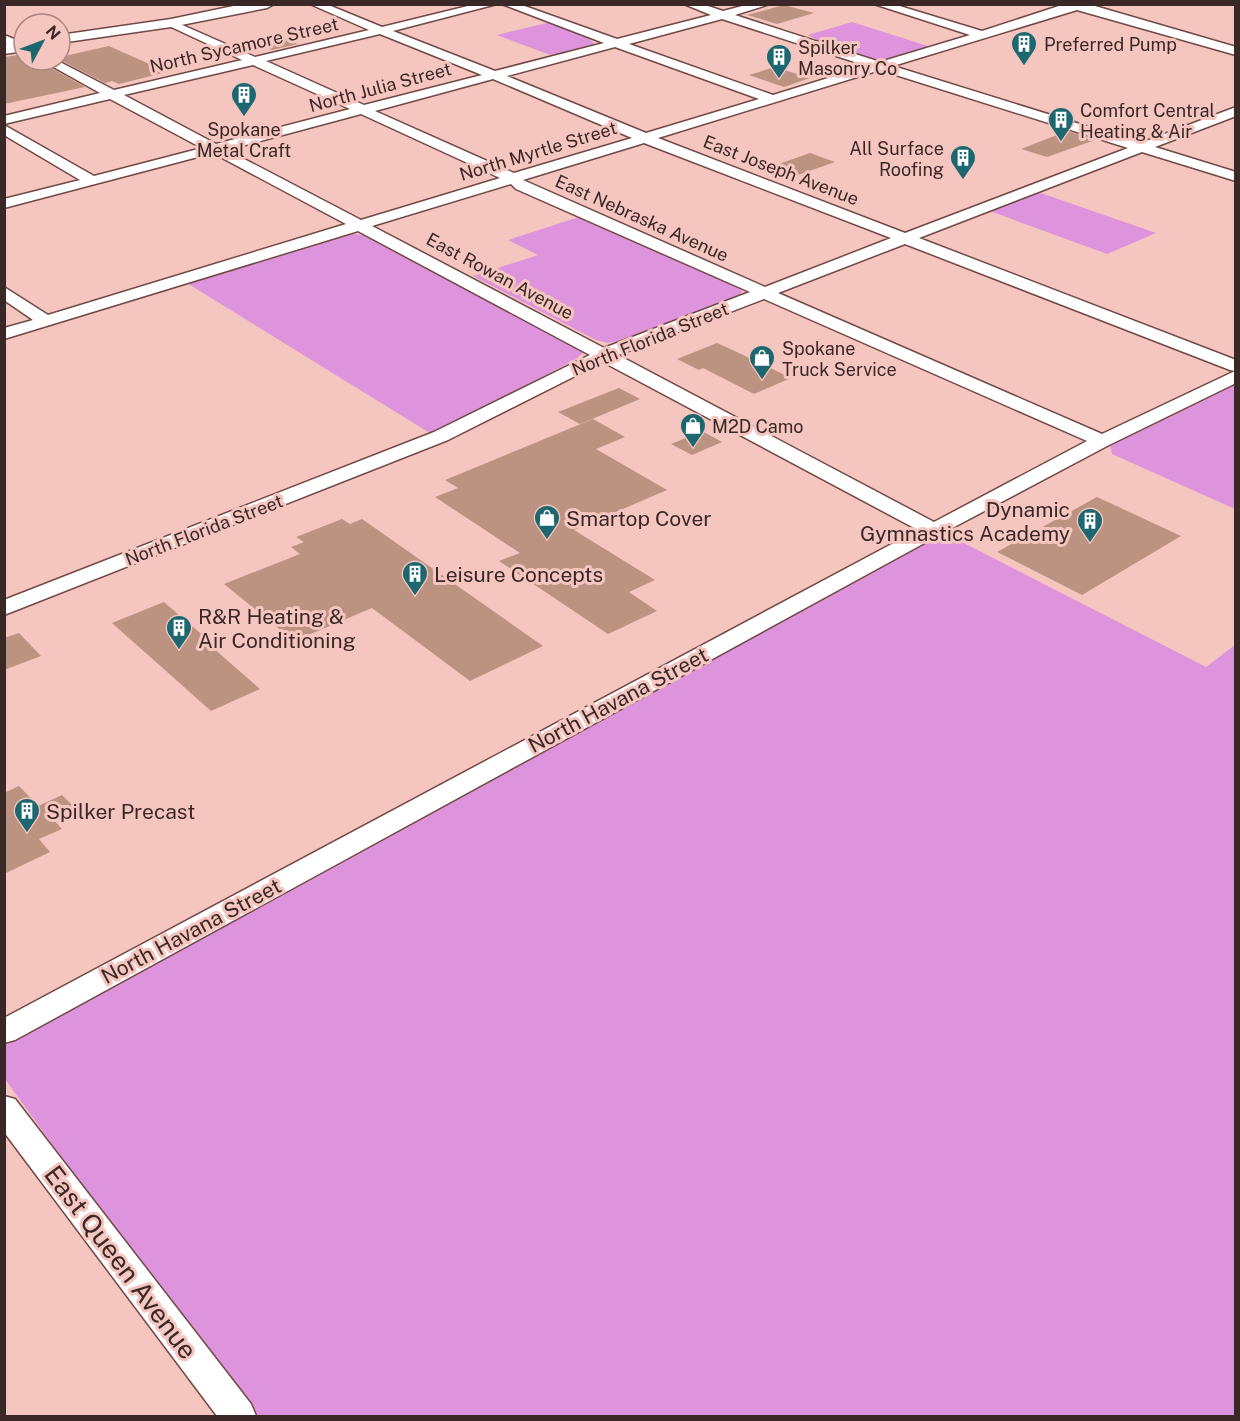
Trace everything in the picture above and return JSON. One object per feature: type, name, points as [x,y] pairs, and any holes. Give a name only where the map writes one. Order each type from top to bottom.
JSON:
[{"type":"street","points":[[72,37],[171,23],[267,4]]},
{"type":"street","name":"East Joseph Avenue","points":[[315,4],[645,138],[1236,366]]},
{"type":"street","name":"North Sycamore Street","points":[[4,120],[492,4]]},
{"type":"street","points":[[507,4],[772,99]]},
{"type":"street","points":[[689,4],[879,66],[1236,177]]},
{"type":"street","name":"North Julia Street","points":[[4,204],[765,4]]},
{"type":"street","points":[[879,4],[1000,40]]},
{"type":"street","points":[[1076,5],[1236,51]]},
{"type":"street","name":"North Myrtle Street","points":[[4,334],[1076,5]]},
{"type":"street","name":"East Nebraska Avenue","points":[[171,23],[513,178],[521,186],[1102,441]]},
{"type":"street","name":"East Rowan Avenue","points":[[70,72],[934,530]]},
{"type":"street","name":"North Florida Street","points":[[4,608],[441,436],[605,354],[1236,111]]},
{"type":"street","points":[[4,129],[92,181]]},
{"type":"street","points":[[219,252],[238,262]]},
{"type":"street","points":[[4,292],[46,321]]},
{"type":"street","name":"North Havana Street","points":[[4,1032],[934,530],[1102,441],[1236,376]]},
{"type":"street","name":"East Queen Avenue","points":[[4,1108],[238,1416]]},
{"type":"shaded area","points":[[551,22],[587,37],[594,43],[591,46],[553,56],[497,35]]},
{"type":"shaded area","points":[[852,22],[931,47],[876,61],[846,54],[808,35]]},
{"type":"shaded area","points":[[1035,191],[1156,233],[1107,254],[987,210]]},
{"type":"shaded area","points":[[579,217],[740,288],[742,292],[738,296],[624,340],[608,343],[596,340],[473,276],[538,255],[508,240]]},
{"type":"shaded area","points":[[342,235],[365,235],[579,348],[583,353],[576,359],[433,435],[187,283]]},
{"type":"shaded area","points":[[1224,384],[1235,385],[1235,509],[1112,454],[1110,445]]},
{"type":"shaded area","points":[[932,538],[954,538],[1206,667],[1235,645],[1235,1416],[252,1416],[190,1336],[5,1079],[4,1045],[14,1035]]},
{"type":"building","points":[[784,5],[814,13],[777,24],[747,15]]},
{"type":"building","points":[[274,34],[298,44],[272,50],[247,40]]},
{"type":"building","points":[[109,46],[167,72],[119,84],[112,81],[105,83],[72,66],[72,54]]},
{"type":"building","points":[[12,56],[12,72],[58,72],[85,87],[4,104],[4,57]]},
{"type":"building","name":"Spilker Masonry Co","points":[[775,67],[810,78],[784,87],[749,75]]},
{"type":"building","name":"Comfort Central Heating & Air","points":[[1067,131],[1095,140],[1047,157],[1021,149]]},
{"type":"building","points":[[810,153],[835,162],[798,175],[773,166]]},
{"type":"building","points":[[717,343],[791,378],[754,394],[703,368],[699,370],[677,359]]},
{"type":"building","points":[[619,388],[640,399],[580,424],[558,412]]},
{"type":"building","name":"Smartop Cover","points":[[593,419],[625,437],[596,449],[667,490],[574,530],[655,580],[629,592],[657,611],[608,634],[499,561],[520,553],[435,497],[458,488],[445,480]]},
{"type":"building","name":"M2D Camo","points":[[702,431],[722,442],[692,455],[671,444]]},
{"type":"building","name":"Dynamic Gymnastics Academy","points":[[1097,497],[1181,536],[1082,595],[997,552]]},
{"type":"building","name":"Leisure Concepts","points":[[342,519],[350,524],[362,519],[543,646],[470,681],[372,608],[294,641],[224,584],[300,554],[291,547],[304,542],[296,537]]},
{"type":"building","name":"R&R Heating & Air Conditioning","points":[[164,602],[260,689],[211,711],[112,623]]},
{"type":"building","points":[[19,633],[41,656],[4,670],[4,638]]},
{"type":"building","name":"Spilker Precast","points":[[19,786],[38,806],[62,795],[73,806],[51,817],[62,829],[39,839],[50,852],[4,874],[4,793]]},
{"type":"place","name":"Preferred Pump","points":[[1024,67]]},
{"type":"place","name":"Spilker Masonry Co","points":[[779,80]]},
{"type":"place","name":"Spokane Metal Craft","points":[[244,118]]},
{"type":"place","name":"Comfort Central Heating & Air","points":[[1061,143]]},
{"type":"place","name":"All Surface Roofing","points":[[963,181]]},
{"type":"place","name":"Spokane Truck Service","points":[[762,381]]},
{"type":"place","name":"M2D Camo","points":[[693,449]]},
{"type":"place","name":"Smartop Cover","points":[[547,541]]},
{"type":"place","name":"Dynamic Gymnastics Academy","points":[[1090,544]]},
{"type":"place","name":"Leisure Concepts","points":[[415,597]]},
{"type":"place","name":"R&R Heating & Air Conditioning","points":[[179,651]]},
{"type":"place","name":"Spilker Precast","points":[[27,834]]}]
